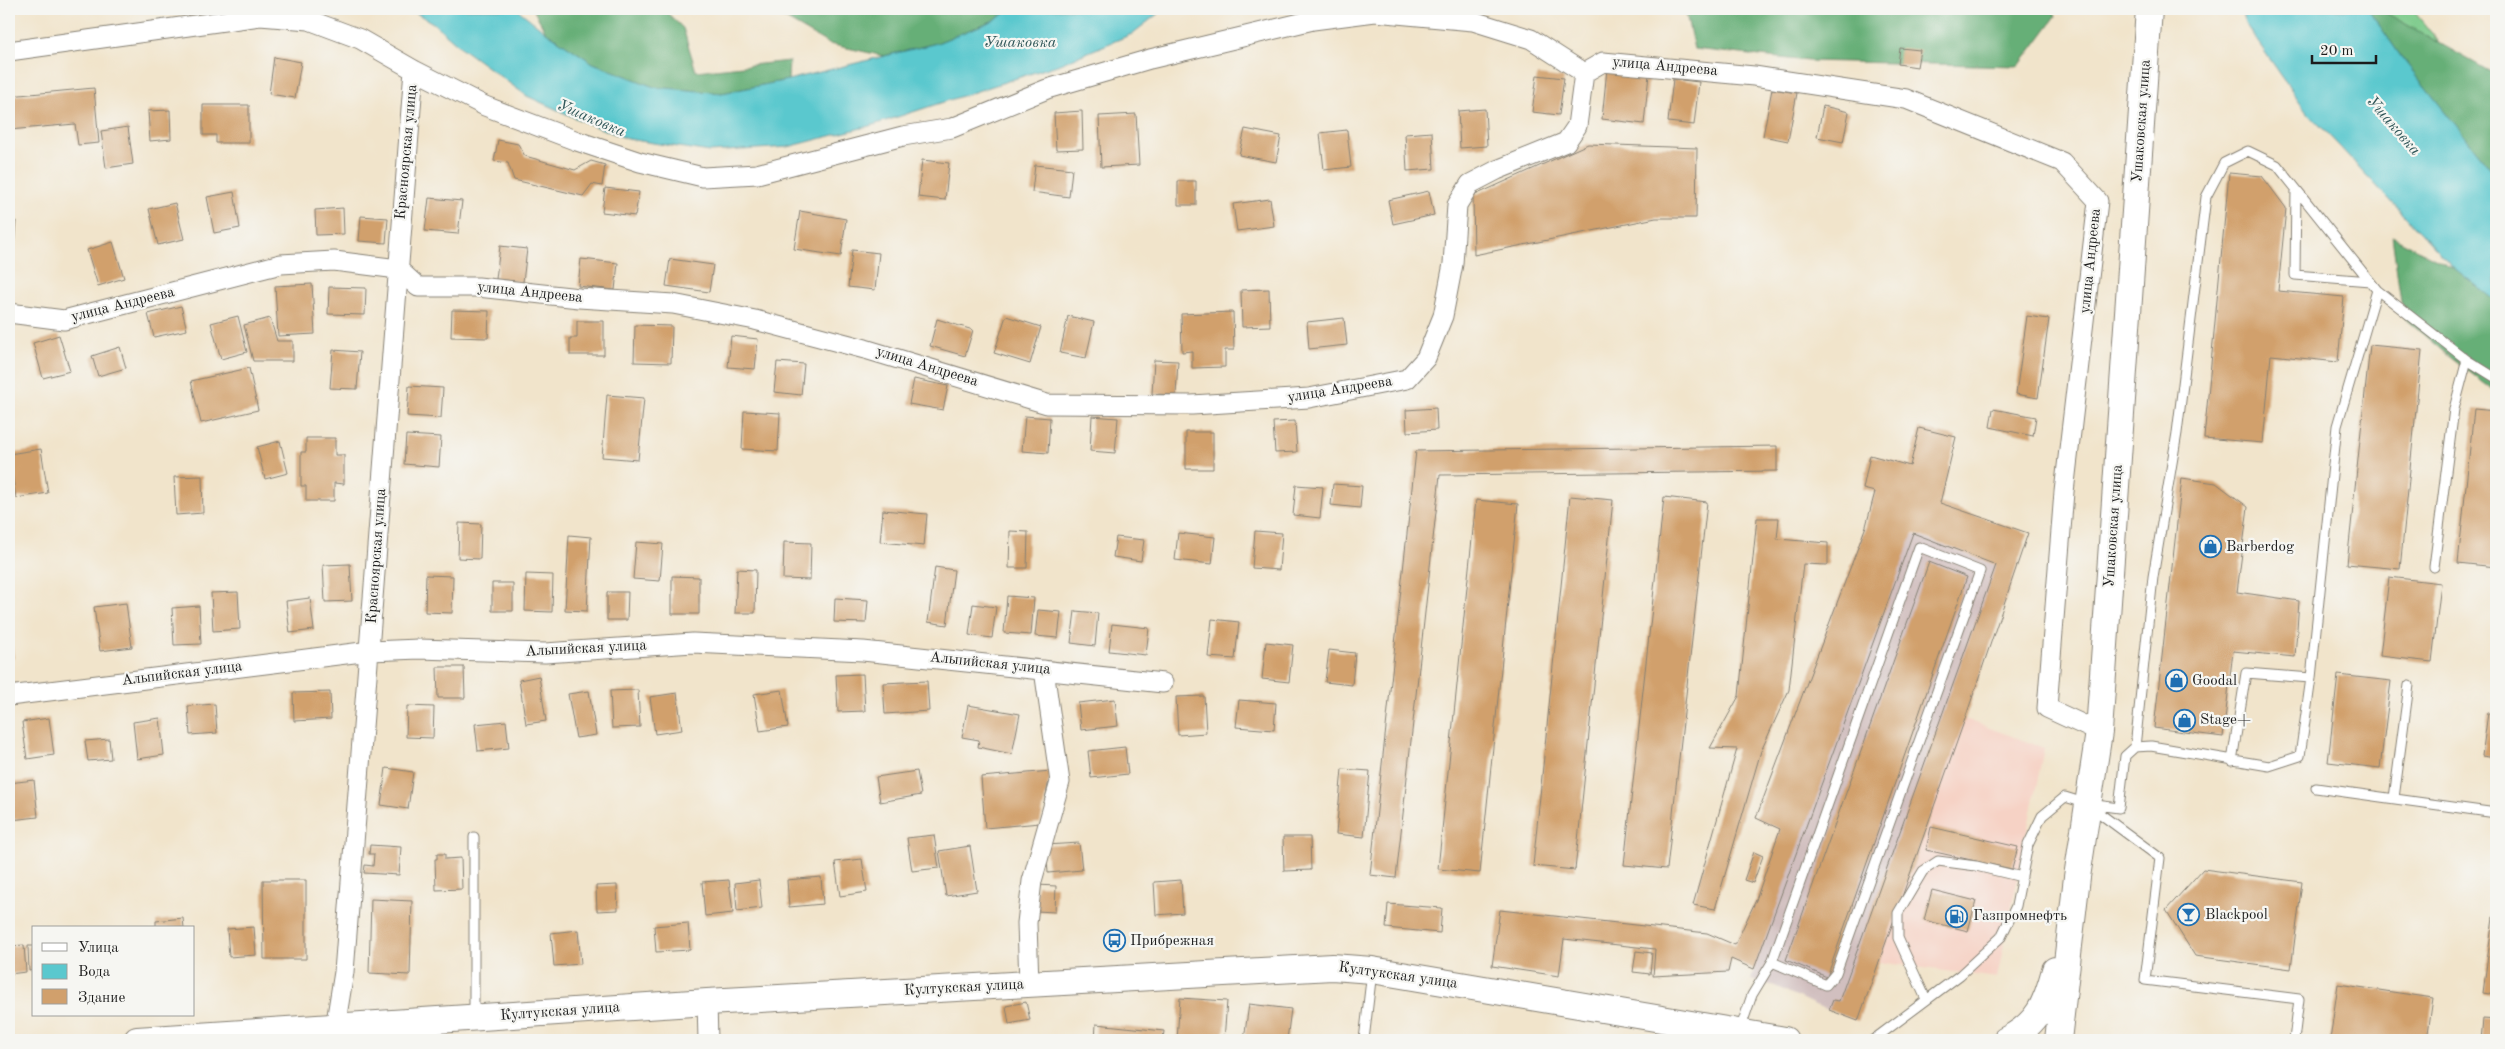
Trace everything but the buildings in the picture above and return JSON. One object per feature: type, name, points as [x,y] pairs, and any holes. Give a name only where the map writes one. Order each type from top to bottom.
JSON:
[{"type":"main road","name":"Ушаковская улица","points":[[2058,1040],[2077,878],[2099,732],[2150,9]]},
{"type":"main road","points":[[2006,1040],[2021,1033],[2036,1018],[2048,998],[2064,918],[2077,878]]},
{"type":"main road","name":"Култукская улица","points":[[138,1040],[334,1034],[474,1018],[707,1002],[1332,967],[1372,970],[1785,1040]]},
{"type":"street","points":[[9,51],[260,16],[309,20],[360,40],[485,106],[577,141],[640,162],[703,177],[757,174],[903,136],[952,128],[1047,89],[1150,59],[1313,20],[1375,12],[1473,21],[1531,39],[1584,73]]},
{"type":"street","name":"улица Андреева","points":[[9,313],[64,320],[281,264],[334,261],[398,269],[418,287],[478,287],[579,298],[673,304],[755,320],[884,354],[1047,404],[1192,405],[1309,398],[1407,379],[1426,358],[1443,316],[1453,264],[1457,205],[1470,184],[1497,170],[1566,142],[1577,126],[1584,73],[1603,62],[1754,76],[1906,99],[2062,162],[2098,201],[2064,492],[2047,708],[2099,732]]},
{"type":"street","name":"Красноярская улица","points":[[334,1034],[344,972],[414,70]]},
{"type":"street","name":"Альпийская улица","points":[[9,696],[370,651],[419,649],[545,653],[692,643],[863,651],[1164,683]]},
{"type":"street","points":[[1029,984],[1027,923],[1032,880],[1060,782],[1044,670]]},
{"type":"street","points":[[707,1002],[708,1040]]},
{"type":"lane","points":[[2136,747],[2153,577],[2177,433],[2206,196],[2224,164],[2248,151],[2277,165],[2377,290],[2467,360],[2496,378]]},
{"type":"lane","points":[[2296,189],[2295,275],[2370,281]]},
{"type":"lane","points":[[1873,1040],[1960,975],[2001,937],[2016,906],[2028,845],[2042,816],[2065,797],[2088,804],[2118,808],[2125,756],[2136,747],[2151,746],[2270,766],[2300,756],[2337,426],[2377,290]]},
{"type":"lane","points":[[2434,567],[2454,409],[2467,360]]},
{"type":"lane","points":[[1740,1032],[1752,995],[1772,962],[1919,547],[1980,570],[1836,973],[1826,985],[1772,962]]},
{"type":"lane","points":[[2232,761],[2246,673],[2310,678]]},
{"type":"lane","points":[[2394,798],[2409,685]]},
{"type":"lane","points":[[2316,788],[2496,813]]},
{"type":"lane","points":[[2088,804],[2160,858],[2145,980],[2299,999],[2294,1040]]},
{"type":"lane","points":[[474,837],[474,1018]]},
{"type":"lane","points":[[1926,999],[1898,938],[1898,913],[1923,871],[1938,861],[1976,866],[2022,877]]},
{"type":"lane","points":[[1364,1040],[1372,970]]},
{"type":"shaded area","points":[[1870,455],[1910,466],[1895,527],[2015,572],[1858,1021],[1815,1005],[1775,986],[1751,980],[1754,969],[1731,959],[1735,945],[1756,900],[1780,829],[1756,818],[1866,526],[1875,492],[1863,489]]},
{"type":"shaded area","points":[[1965,719],[2044,748],[1997,978],[1879,962]]},
{"type":"green space","points":[[533,9],[663,9],[683,28],[696,71],[789,61],[788,80],[722,93],[654,87],[593,63],[546,32]]},
{"type":"green space","points":[[768,9],[1012,9],[992,21],[937,43],[884,56],[829,44]]},
{"type":"green space","points":[[1685,9],[2053,9],[2056,16],[2019,66],[1808,61],[1694,49]]},
{"type":"green space","points":[[2368,9],[2379,9],[2496,75],[2496,175],[2402,58]]},
{"type":"green space","points":[[2380,9],[2412,9],[2496,112],[2494,134]]},
{"type":"green space","points":[[2392,236],[2454,268],[2496,301],[2496,392],[2451,358],[2403,317]]},
{"type":"water","name":"Ушаковка","points":[[409,9],[517,9],[546,32],[593,63],[654,87],[722,93],[788,80],[937,43],[992,21],[1012,9],[1164,9],[1132,34],[1057,65],[873,125],[788,147],[710,152],[628,139],[584,122],[527,96],[464,50],[433,23]]},
{"type":"water","points":[[2240,9],[2368,9],[2402,58],[2496,175],[2496,301],[2454,268],[2307,112],[2246,25]]},
{"type":"place","name":"Barberdog","points":[[2210,547]]},
{"type":"place","name":"Goodal","points":[[2176,681]]},
{"type":"place","name":"Stage+","points":[[2184,720]]},
{"type":"place","name":"Blackpool","points":[[2189,915]]},
{"type":"place","name":"Газпромнефть","points":[[1957,916]]},
{"type":"place","name":"Прибрежная","points":[[1114,941]]}]
